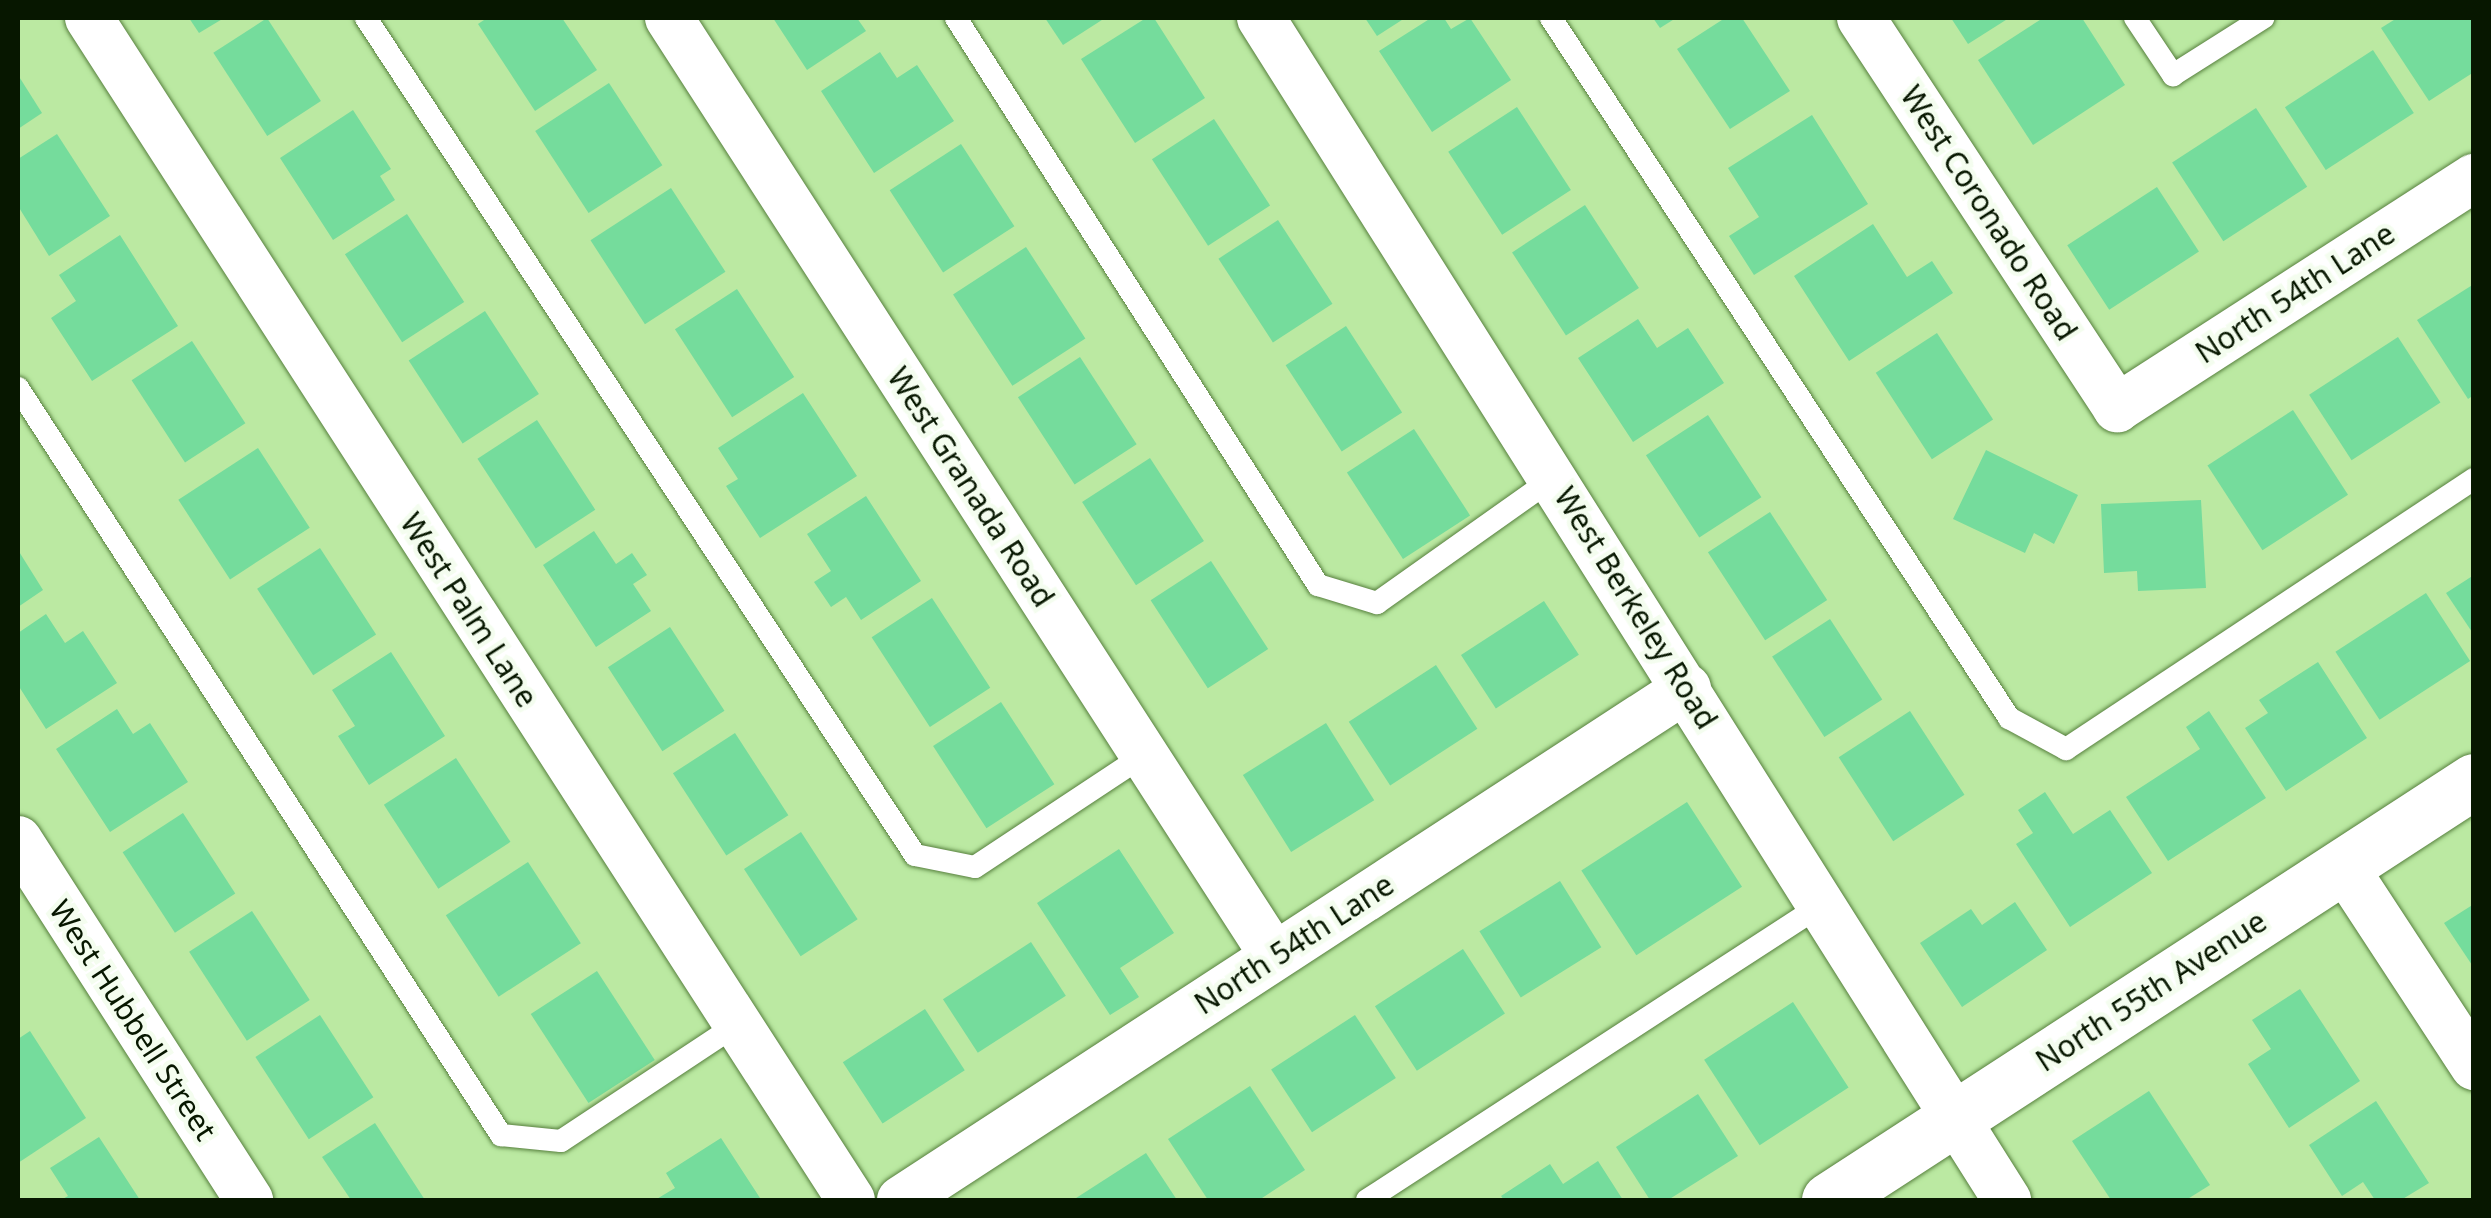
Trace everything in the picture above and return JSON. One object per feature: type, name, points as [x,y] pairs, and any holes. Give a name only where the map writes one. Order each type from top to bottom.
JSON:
[{"type":"street","name":"West Palm Lane","points":[[89,18],[851,1200]]},
{"type":"street","name":"West Granada Road","points":[[669,18],[1274,956]]},
{"type":"street","name":"West Berkeley Road","points":[[1262,18],[1555,477],[1818,906],[2007,1200]]},
{"type":"street","name":"West Coronado Road","points":[[1862,18],[2116,408]]},
{"type":"street","name":"North 54th Lane","points":[[2116,408],[2474,178]]},
{"type":"street","name":"North 54th Lane","points":[[901,1200],[1687,688]]},
{"type":"street","name":"North 55th Avenue","points":[[1829,1200],[2474,781]]},
{"type":"street","name":"West Hubbell Street","points":[[18,840],[249,1200]]},
{"type":"street","points":[[2344,867],[2474,1066]]},
{"type":"lane","points":[[366,18],[914,855],[976,867],[1144,755]]},
{"type":"lane","points":[[956,18],[1318,585],[1377,603],[1555,477]]},
{"type":"lane","points":[[1551,18],[2009,718],[2066,750],[2474,479]]},
{"type":"lane","points":[[2135,18],[2173,74],[2263,18]]},
{"type":"lane","points":[[18,388],[501,1135],[561,1141],[736,1025]]},
{"type":"lane","points":[[1367,1200],[1818,906]]},
{"type":"building","points":[[189,18],[224,18],[199,33]]},
{"type":"building","points":[[267,18],[321,101],[267,136],[213,53]]},
{"type":"building","points":[[487,18],[562,18],[597,70],[535,111],[478,24]]},
{"type":"building","points":[[773,18],[857,18],[866,31],[807,70]]},
{"type":"building","points":[[1045,18],[1105,18],[1063,45]]},
{"type":"building","points":[[1146,18],[1154,18],[1205,98],[1135,143],[1081,59]]},
{"type":"building","points":[[1365,18],[1405,18],[1377,36]]},
{"type":"building","points":[[1431,18],[1444,18],[1451,29],[1470,18],[1511,80],[1432,132],[1379,51]]},
{"type":"building","points":[[1653,18],[1676,18],[1660,28]]},
{"type":"building","points":[[1725,18],[1742,18],[1790,91],[1730,129],[1677,49]]},
{"type":"building","points":[[1951,18],[2009,18],[1968,44]]},
{"type":"building","points":[[2043,18],[2082,18],[2125,85],[2033,145],[1978,60]]},
{"type":"building","points":[[2397,18],[2474,18],[2474,72],[2429,101],[2381,28]]},
{"type":"building","points":[[2373,50],[2414,113],[2326,170],[2285,107]]},
{"type":"building","points":[[880,52],[897,78],[917,65],[954,121],[874,173],[821,91]]},
{"type":"building","points":[[18,75],[42,113],[18,129]]},
{"type":"building","points":[[609,83],[662,165],[589,213],[535,131]]},
{"type":"building","points":[[1517,107],[1571,190],[1502,235],[1448,152]]},
{"type":"building","points":[[2256,108],[2307,187],[2223,241],[2172,162]]},
{"type":"building","points":[[353,110],[391,169],[380,176],[395,200],[333,240],[280,158]]},
{"type":"building","points":[[1812,115],[1868,204],[1754,275],[1729,236],[1759,217],[1728,168]]},
{"type":"building","points":[[1214,119],[1270,205],[1208,246],[1152,159]]},
{"type":"building","points":[[57,134],[110,216],[49,256],[18,206],[18,159]]},
{"type":"building","points":[[961,144],[1014,226],[943,272],[890,190]]},
{"type":"building","points":[[2157,187],[2199,252],[2109,310],[2067,245]]},
{"type":"building","points":[[671,188],[725,272],[645,324],[590,240]]},
{"type":"building","points":[[1585,205],[1639,288],[1566,335],[1512,252]]},
{"type":"building","points":[[407,214],[464,302],[402,342],[345,254]]},
{"type":"building","points":[[1278,220],[1332,304],[1273,343],[1218,259]]},
{"type":"building","points":[[1873,224],[1907,277],[1932,261],[1953,293],[1849,361],[1794,276]]},
{"type":"building","points":[[120,235],[178,326],[92,381],[51,318],[76,301],[59,275]]},
{"type":"building","points":[[1026,247],[1085,338],[1012,386],[953,294]]},
{"type":"building","points":[[2474,284],[2474,395],[2468,399],[2417,320]]},
{"type":"building","points":[[737,289],[794,377],[732,417],[675,329]]},
{"type":"building","points":[[485,311],[539,394],[463,444],[409,361]]},
{"type":"building","points":[[1638,319],[1657,348],[1688,328],[1724,383],[1633,442],[1578,358]]},
{"type":"building","points":[[1346,326],[1402,412],[1342,452],[1286,365]]},
{"type":"building","points":[[1937,333],[1993,419],[1932,459],[1876,373]]},
{"type":"building","points":[[2398,337],[2440,402],[2352,460],[2309,395]]},
{"type":"building","points":[[192,341],[245,423],[185,462],[132,380]]},
{"type":"building","points":[[1080,357],[1137,444],[1075,485],[1018,397]]},
{"type":"building","points":[[803,393],[857,476],[760,538],[726,486],[738,479],[718,448]]},
{"type":"building","points":[[2293,410],[2348,495],[2262,550],[2207,466]]},
{"type":"building","points":[[1708,415],[1761,497],[1699,537],[1646,455]]},
{"type":"building","points":[[537,420],[595,510],[536,548],[477,459]]},
{"type":"building","points":[[1414,429],[1470,515],[1403,559],[1347,473]]},
{"type":"building","points":[[258,448],[310,528],[230,579],[178,500]]},
{"type":"building","points":[[1986,450],[2078,495],[2054,544],[2034,533],[2025,553],[1953,519]]},
{"type":"building","points":[[1150,458],[1204,541],[1136,585],[1082,502]]},
{"type":"building","points":[[866,496],[921,581],[861,620],[846,597],[831,607],[814,582],[831,571],[807,534]]},
{"type":"building","points":[[2201,500],[2206,588],[2138,591],[2137,571],[2104,573],[2101,504]]},
{"type":"building","points":[[1770,512],[1827,600],[1765,640],[1708,552]]},
{"type":"building","points":[[594,531],[616,564],[632,553],[647,575],[633,584],[651,611],[596,647],[543,565]]},
{"type":"building","points":[[320,548],[376,634],[313,675],[257,589]]},
{"type":"building","points":[[18,550],[43,590],[18,607]]},
{"type":"building","points":[[1211,561],[1268,649],[1208,688],[1151,600]]},
{"type":"building","points":[[2474,575],[2474,635],[2446,593]]},
{"type":"building","points":[[2426,593],[2470,661],[2380,720],[2335,652]]},
{"type":"building","points":[[932,598],[990,688],[930,727],[872,637]]},
{"type":"building","points":[[1544,601],[1579,655],[1496,709],[1461,655]]},
{"type":"building","points":[[46,614],[65,643],[83,631],[117,683],[46,729],[18,685],[18,633]]},
{"type":"building","points":[[1830,619],[1882,700],[1824,737],[1772,657]]},
{"type":"building","points":[[670,627],[724,711],[662,751],[608,667]]},
{"type":"building","points":[[391,652],[445,736],[369,785],[338,736],[355,726],[332,690]]},
{"type":"building","points":[[2318,662],[2367,738],[2286,791],[2245,728],[2268,713],[2259,700]]},
{"type":"building","points":[[1436,665],[1477,729],[1390,785],[1349,722]]},
{"type":"building","points":[[1001,702],[1054,784],[986,828],[933,746]]},
{"type":"building","points":[[117,709],[133,734],[150,723],[188,782],[110,832],[56,749]]},
{"type":"building","points":[[1910,711],[1964,795],[1893,841],[1839,757]]},
{"type":"building","points":[[2209,711],[2266,798],[2168,861],[2126,797],[2200,749],[2186,727]]},
{"type":"building","points":[[1326,723],[1374,800],[1291,852],[1243,775]]},
{"type":"building","points":[[735,733],[788,815],[726,855],[673,773]]},
{"type":"building","points":[[456,758],[510,842],[438,889],[384,805]]},
{"type":"building","points":[[2045,792],[2073,834],[2110,810],[2152,873],[2070,927],[2016,844],[2033,833],[2018,810]]},
{"type":"building","points":[[1687,802],[1742,887],[1636,955],[1581,871]]},
{"type":"building","points":[[183,813],[235,894],[175,933],[123,852]]},
{"type":"building","points":[[801,832],[858,919],[801,956],[744,869]]},
{"type":"building","points":[[1119,849],[1174,933],[1120,968],[1139,997],[1110,1015],[1037,903]]},
{"type":"building","points":[[528,862],[581,943],[499,997],[446,915]]},
{"type":"building","points":[[1560,881],[1601,947],[1521,997],[1479,931]]},
{"type":"building","points":[[2015,902],[2047,950],[1962,1007],[1920,943],[1971,909],[1982,925]]},
{"type":"building","points":[[2474,904],[2474,968],[2444,923]]},
{"type":"building","points":[[252,911],[310,1000],[247,1041],[189,952]]},
{"type":"building","points":[[1031,942],[1066,996],[978,1053],[943,999]]},
{"type":"building","points":[[1463,949],[1505,1014],[1417,1071],[1375,1006]]},
{"type":"building","points":[[597,971],[655,1060],[588,1103],[531,1014]]},
{"type":"building","points":[[2300,989],[2360,1081],[2289,1128],[2248,1064],[2271,1049],[2252,1020]]},
{"type":"building","points":[[1793,1002],[1849,1088],[1760,1145],[1704,1060]]},
{"type":"building","points":[[925,1009],[965,1070],[883,1124],[843,1062]]},
{"type":"building","points":[[320,1015],[373,1097],[309,1139],[255,1057]]},
{"type":"building","points":[[1355,1015],[1396,1078],[1312,1132],[1271,1069]]},
{"type":"building","points":[[30,1031],[86,1118],[18,1163],[18,1039]]},
{"type":"building","points":[[1250,1086],[1305,1170],[1259,1200],[1208,1200],[1168,1139]]},
{"type":"building","points":[[2149,1091],[2210,1185],[2186,1200],[2111,1200],[2072,1141]]},
{"type":"building","points":[[1698,1094],[1738,1156],[1668,1200],[1650,1200],[1616,1147]]},
{"type":"building","points":[[2376,1101],[2429,1183],[2401,1200],[2375,1200],[2363,1182],[2342,1196],[2309,1145]]},
{"type":"building","points":[[375,1123],[425,1200],[351,1200],[322,1157]]},
{"type":"building","points":[[99,1137],[140,1200],[61,1200],[68,1196],[50,1168]]},
{"type":"building","points":[[721,1138],[760,1198],[655,1200],[675,1188],[666,1173]]},
{"type":"building","points":[[1146,1153],[1177,1200],[1073,1200]]},
{"type":"building","points":[[1598,1161],[1623,1200],[1504,1200],[1501,1196],[1550,1164],[1563,1184]]}]
